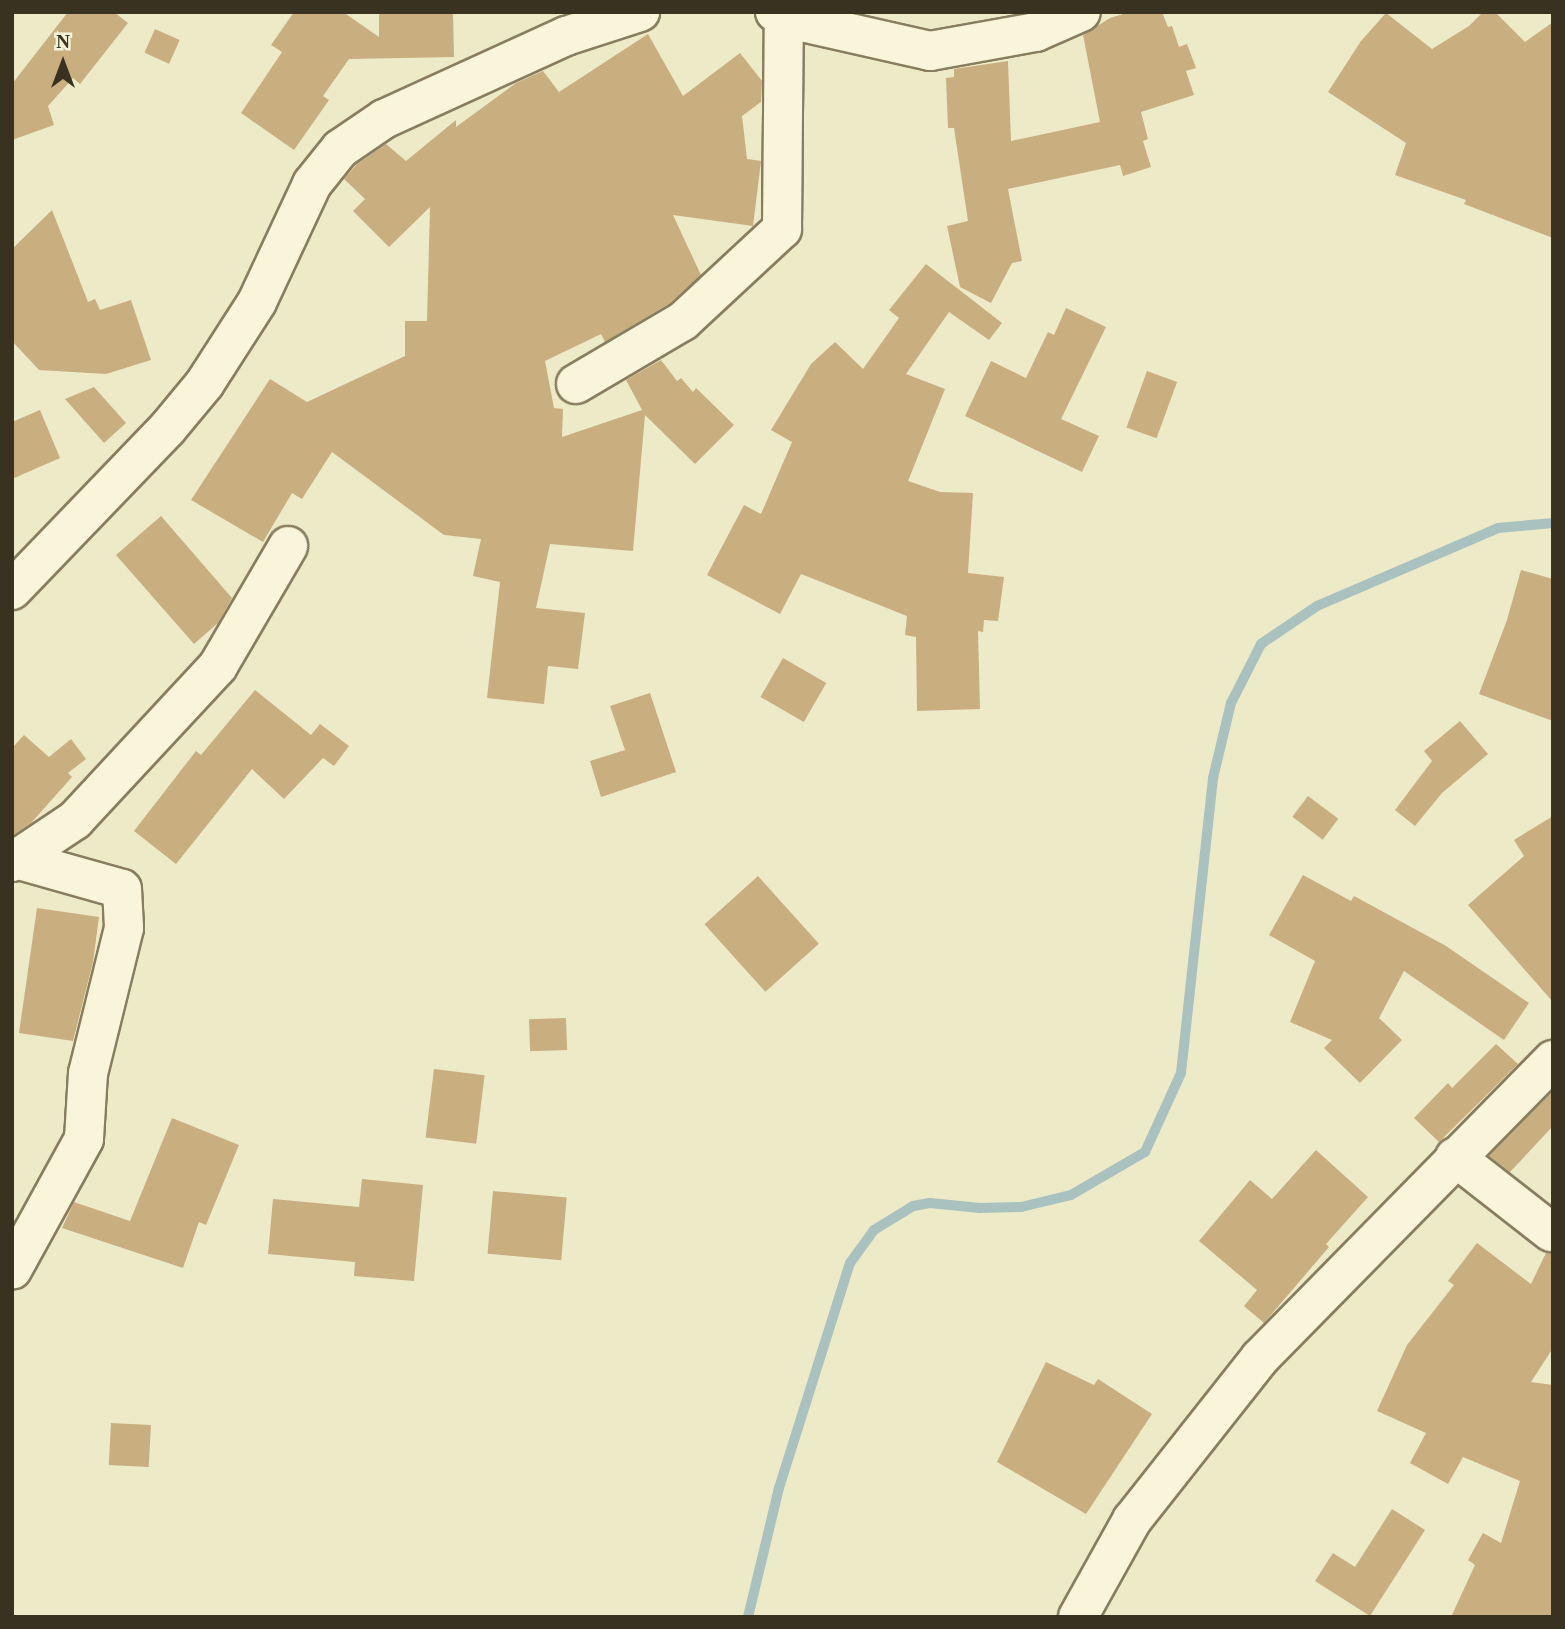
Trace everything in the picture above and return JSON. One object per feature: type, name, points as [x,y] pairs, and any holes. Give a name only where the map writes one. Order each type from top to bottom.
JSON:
[{"type":"street","points":[[12,590],[167,429],[205,383],[257,302],[313,184],[340,149],[384,119],[566,36],[640,12]]},
{"type":"street","points":[[576,384],[683,321],[782,229],[779,15],[930,51],[1036,32],[1081,12]]},
{"type":"street","points":[[14,859],[75,820],[218,666],[288,546]]},
{"type":"street","points":[[12,1270],[84,1139],[88,1073],[124,928],[122,889],[14,859]]},
{"type":"street","points":[[1078,1617],[1132,1520],[1260,1358],[1553,1060]]},
{"type":"street","points":[[1455,1157],[1551,1233]]},
{"type":"building","points":[[68,12],[114,12],[128,23],[80,84],[73,78],[48,106],[54,125],[12,140],[12,84]]},
{"type":"building","points":[[294,12],[343,12],[379,37],[379,12],[453,12],[454,57],[349,59],[323,96],[329,100],[294,150],[241,113],[282,52],[271,45]]},
{"type":"building","points":[[1130,12],[1162,12],[1168,27],[1172,26],[1179,47],[1187,44],[1196,68],[1186,71],[1194,95],[1141,112],[1148,139],[1143,141],[1151,167],[1123,176],[1120,165],[1008,189],[1022,261],[1012,263],[991,303],[960,287],[947,226],[968,221],[954,128],[948,128],[946,78],[954,77],[954,69],[1008,61],[1011,141],[1100,122],[1083,35],[1110,18]]},
{"type":"building","points":[[1483,12],[1495,12],[1525,42],[1553,22],[1553,238],[1464,204],[1466,200],[1395,175],[1406,143],[1328,92],[1361,41],[1386,13],[1432,49],[1469,26]]},
{"type":"building","points":[[155,29],[180,40],[169,64],[144,53]]},
{"type":"building","points":[[648,34],[683,96],[740,53],[762,81],[761,102],[742,116],[747,159],[761,161],[753,226],[673,215],[701,275],[670,303],[605,342],[601,334],[545,361],[554,408],[563,409],[562,437],[642,410],[626,380],[661,360],[677,381],[681,378],[693,392],[696,388],[734,425],[695,464],[645,415],[633,551],[550,544],[536,608],[585,613],[578,669],[548,666],[544,704],[487,698],[500,582],[473,576],[481,539],[444,535],[332,452],[302,499],[292,493],[263,542],[191,500],[270,379],[307,402],[405,356],[405,321],[427,321],[430,207],[389,247],[353,211],[365,199],[344,179],[357,164],[386,144],[406,161],[456,120],[456,127],[516,83],[543,71],[559,92]]},
{"type":"building","points":[[52,210],[88,302],[95,299],[100,310],[131,300],[151,360],[106,374],[39,370],[12,341],[12,249]]},
{"type":"building","points":[[926,264],[1002,323],[989,340],[949,312],[906,374],[945,389],[908,481],[940,492],[973,493],[968,573],[1004,577],[998,621],[984,620],[983,632],[978,631],[980,709],[917,711],[916,637],[905,635],[907,616],[801,574],[780,614],[707,575],[744,505],[761,514],[792,442],[771,430],[811,364],[835,342],[863,369],[899,318],[889,310]]},
{"type":"building","points":[[1066,308],[1106,327],[1061,419],[1099,436],[1082,472],[965,416],[991,361],[1026,378],[1048,332],[1054,335]]},
{"type":"building","points":[[1147,371],[1177,382],[1157,438],[1126,427]]},
{"type":"building","points":[[94,387],[126,423],[104,443],[65,399]]},
{"type":"building","points":[[40,410],[60,458],[12,479],[12,422]]},
{"type":"building","points":[[161,516],[232,598],[218,623],[194,644],[116,555]]},
{"type":"building","points":[[1521,570],[1553,579],[1553,721],[1479,694],[1507,620]]},
{"type":"building","points":[[783,658],[826,683],[804,722],[760,697]]},
{"type":"building","points":[[255,690],[311,735],[320,724],[349,746],[334,766],[323,758],[284,799],[252,769],[176,864],[134,831],[196,751],[201,755]]},
{"type":"building","points":[[650,693],[676,772],[601,797],[590,761],[625,750],[610,706]]},
{"type":"building","points":[[1460,721],[1488,754],[1442,793],[1415,826],[1395,810],[1432,761],[1424,751]]},
{"type":"building","points":[[24,735],[49,757],[71,739],[86,759],[68,773],[72,777],[31,823],[12,836],[12,748]]},
{"type":"building","points":[[1308,796],[1338,819],[1323,840],[1292,817]]},
{"type":"building","points":[[1553,816],[1553,1002],[1468,905],[1524,856],[1514,840]]},
{"type":"building","points":[[1303,875],[1351,901],[1354,896],[1446,946],[1529,1003],[1504,1040],[1404,971],[1379,1018],[1402,1040],[1360,1083],[1324,1048],[1332,1040],[1290,1022],[1315,961],[1269,935]]},
{"type":"building","points":[[758,876],[819,944],[765,992],[704,924]]},
{"type":"building","points":[[37,908],[99,917],[93,962],[73,1041],[19,1033]]},
{"type":"building","points":[[566,1018],[567,1050],[530,1051],[529,1019]]},
{"type":"building","points":[[1496,1044],[1518,1064],[1439,1142],[1414,1118],[1448,1083],[1452,1088]]},
{"type":"building","points":[[434,1069],[485,1075],[476,1144],[426,1137]]},
{"type":"building","points":[[1553,1091],[1553,1126],[1510,1172],[1489,1156]]},
{"type":"building","points":[[172,1118],[239,1145],[206,1225],[199,1222],[183,1268],[62,1228],[74,1202],[130,1221]]},
{"type":"building","points":[[1316,1150],[1368,1197],[1326,1244],[1329,1247],[1264,1323],[1244,1306],[1257,1290],[1199,1241],[1250,1180],[1272,1199]]},
{"type":"building","points":[[362,1179],[423,1185],[414,1281],[354,1276],[355,1262],[268,1254],[273,1199],[359,1207]]},
{"type":"building","points":[[493,1191],[567,1197],[561,1260],[488,1254]]},
{"type":"building","points":[[1477,1243],[1531,1284],[1546,1253],[1553,1253],[1553,1348],[1531,1382],[1553,1385],[1553,1617],[1451,1617],[1475,1565],[1468,1560],[1483,1533],[1501,1543],[1520,1481],[1463,1457],[1448,1484],[1410,1463],[1426,1433],[1377,1411],[1407,1345],[1454,1285],[1448,1281]]},
{"type":"building","points":[[1046,1362],[1094,1385],[1098,1379],[1152,1414],[1086,1514],[997,1462]]},
{"type":"building","points":[[111,1423],[151,1425],[149,1467],[109,1465]]},
{"type":"building","points":[[1392,1509],[1425,1530],[1370,1616],[1315,1581],[1333,1553],[1355,1567]]},
{"type":"waterway","points":[[748,1617],[779,1488],[850,1263],[874,1230],[913,1206],[930,1203],[980,1208],[1021,1207],[1071,1195],[1145,1152],[1181,1073],[1213,778],[1231,703],[1261,644],[1317,606],[1498,528],[1553,523]]}]
